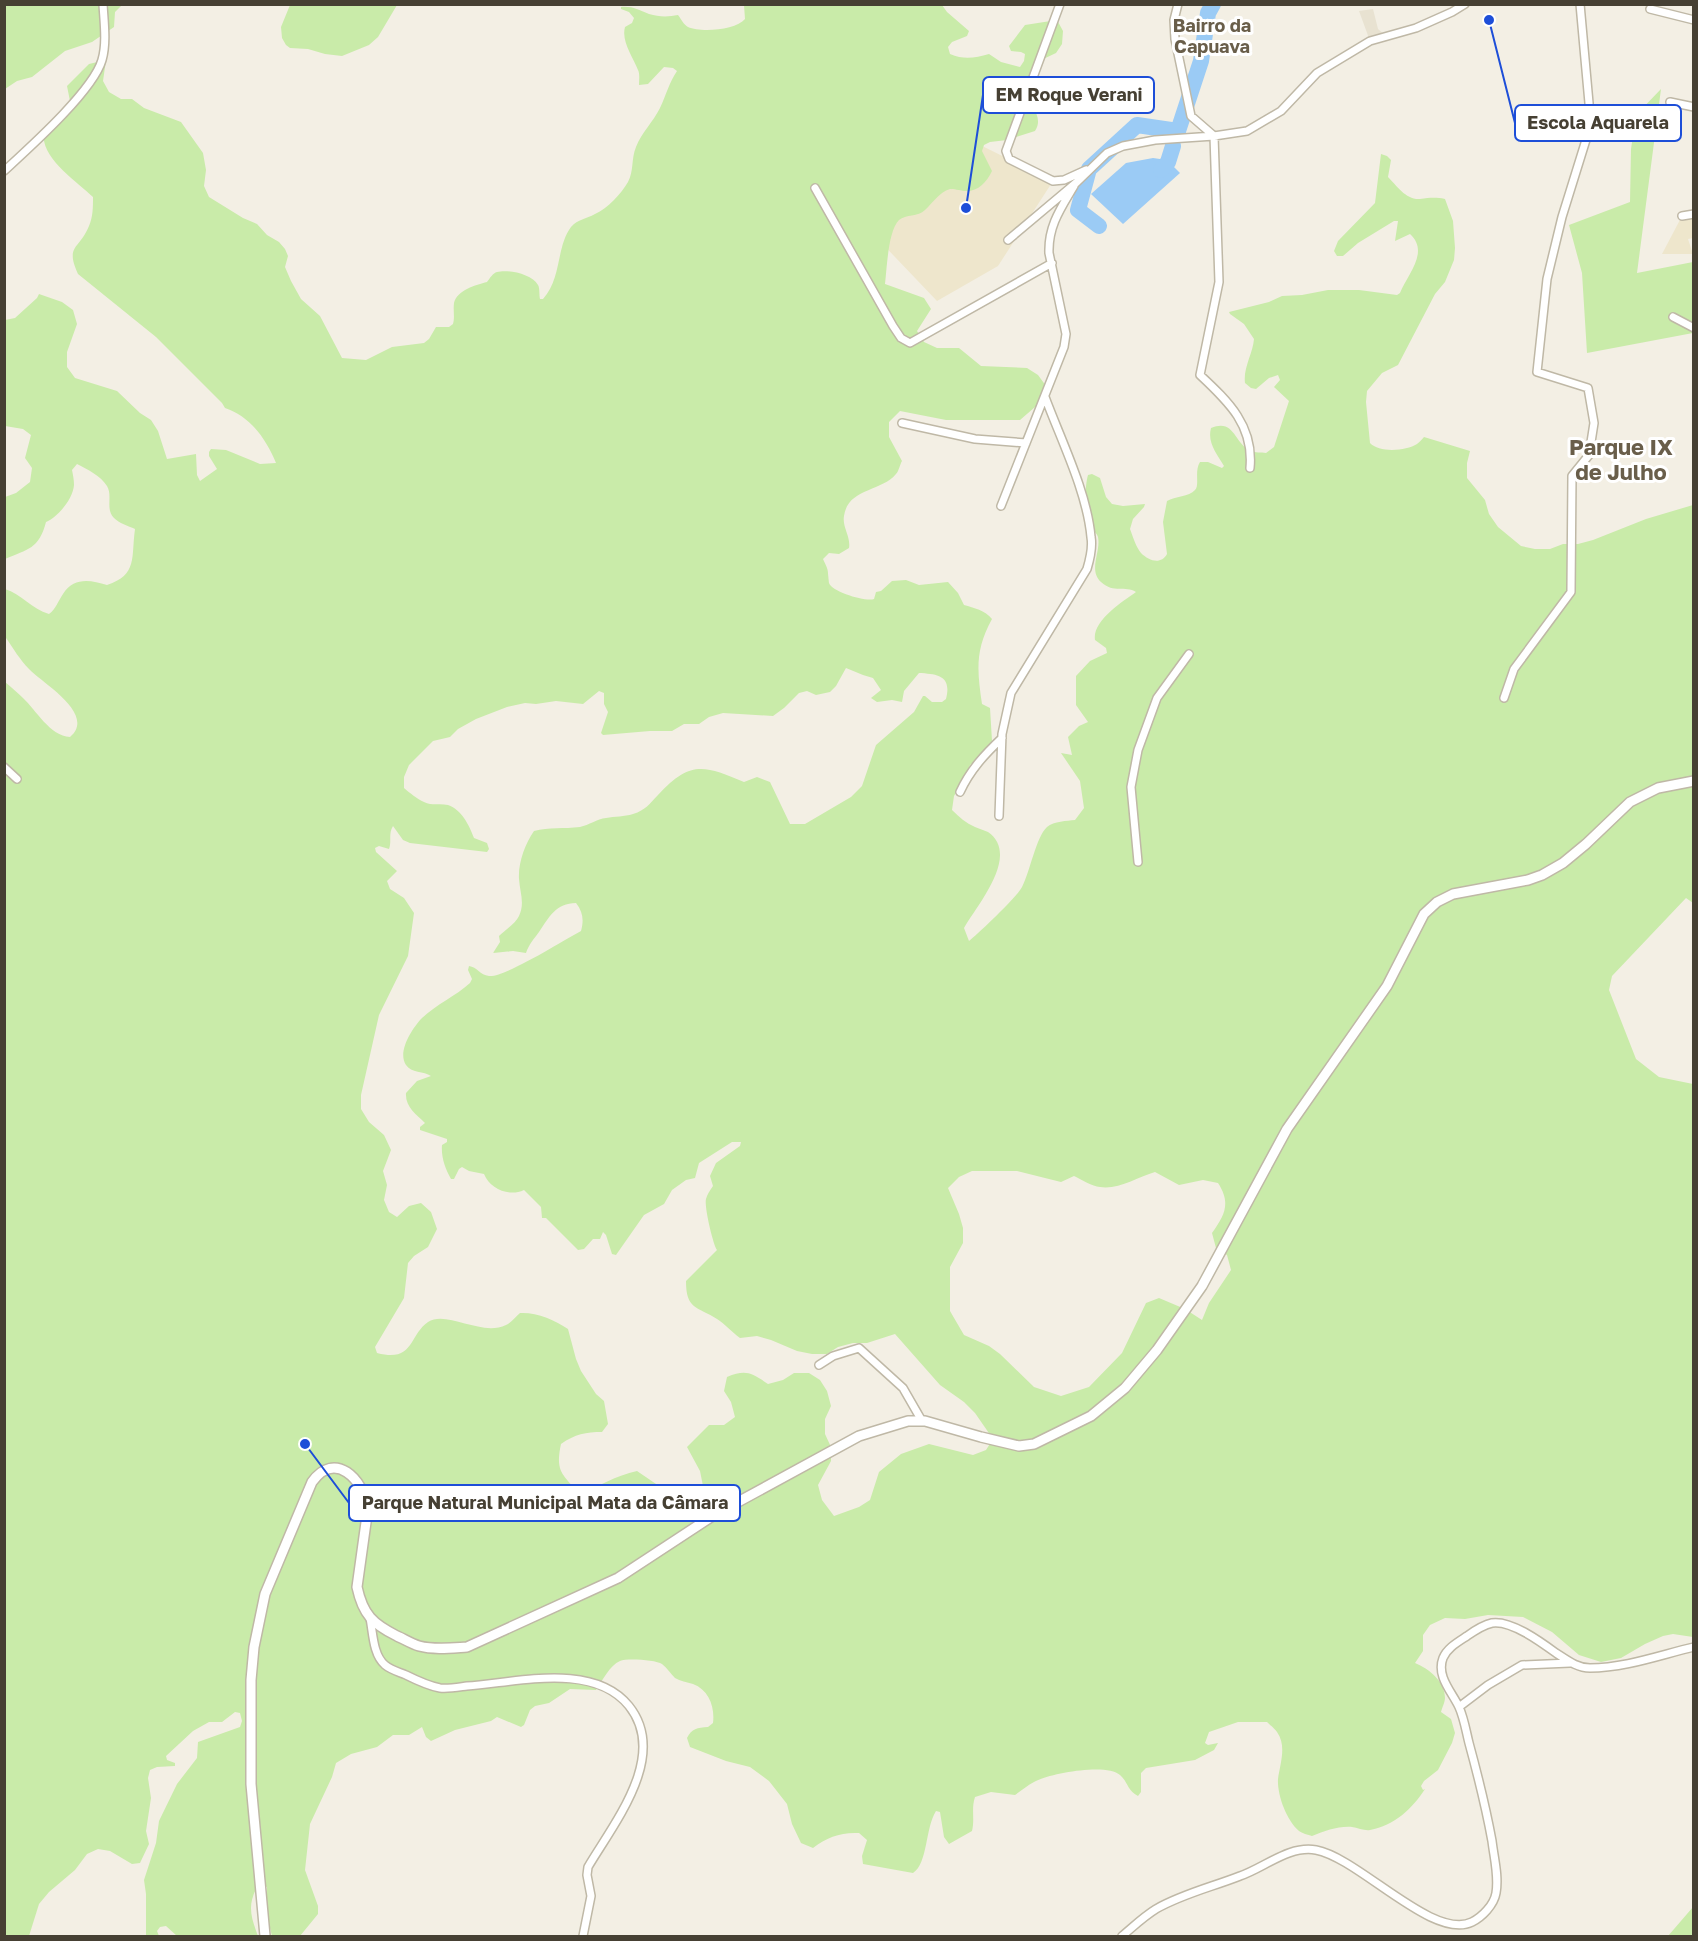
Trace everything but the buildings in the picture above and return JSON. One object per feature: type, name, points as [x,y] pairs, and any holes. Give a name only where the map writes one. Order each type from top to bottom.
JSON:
[{"type":"street","points":[[4,171],[44,134],[97,72],[103,48],[103,4]]},
{"type":"street","points":[[1060,4],[1006,151],[1009,159],[1053,181],[1064,180],[1089,169]]},
{"type":"street","points":[[1179,4],[1174,20],[1175,39],[1191,116],[1214,136],[1220,282],[1200,375],[1234,410],[1245,427],[1252,451],[1251,468]]},
{"type":"street","points":[[1008,240],[1077,182],[1107,153],[1123,146],[1155,140],[1247,131],[1281,111],[1317,74],[1370,41],[1416,28],[1465,4]]},
{"type":"street","points":[[1504,698],[1514,669],[1571,592],[1572,476],[1588,455],[1594,423],[1588,388],[1538,372],[1547,279],[1562,217],[1590,127],[1580,4]]},
{"type":"street","points":[[1650,9],[1694,20]]},
{"type":"street","points":[[1670,102],[1694,107]]},
{"type":"street","points":[[1001,506],[1064,347],[1066,334],[1048,242],[1051,227],[1077,182]]},
{"type":"street","points":[[815,188],[897,332],[901,338],[910,342],[1052,263]]},
{"type":"street","points":[[1682,216],[1694,214]]},
{"type":"street","points":[[1673,317],[1694,328]]},
{"type":"street","points":[[999,816],[1002,738],[1011,693],[1087,569],[1091,554],[1092,538],[1085,503],[1045,397]]},
{"type":"street","points":[[902,423],[975,439],[1026,443]]},
{"type":"street","points":[[1138,862],[1131,787],[1138,750],[1157,698],[1189,654]]},
{"type":"street","points":[[960,792],[967,777],[986,753],[1002,738]]},
{"type":"street","points":[[4,767],[17,780]]},
{"type":"street","points":[[370,1618],[381,1628],[418,1646],[467,1647],[618,1578],[714,1515],[859,1436],[908,1421],[922,1421],[1019,1446],[1034,1444],[1091,1416],[1132,1381],[1202,1286],[1287,1129],[1387,986],[1424,914],[1437,902],[1453,894],[1528,880],[1542,874],[1563,862],[1586,844],[1630,802],[1659,788],[1694,781]]},
{"type":"street","points":[[819,1365],[833,1356],[859,1348],[903,1388],[922,1421]]},
{"type":"street","points":[[265,1936],[251,1784],[254,1647],[265,1594],[312,1482],[326,1469],[336,1468],[345,1470],[356,1479],[367,1498],[368,1508],[357,1587],[360,1599],[370,1618],[377,1654],[387,1667],[441,1688],[545,1677],[582,1681],[611,1692],[626,1703],[638,1718],[642,1732],[641,1768],[625,1806],[588,1867],[587,1875],[591,1896],[583,1936]]},
{"type":"street","points":[[1122,1936],[1155,1910],[1184,1895],[1242,1876],[1287,1854],[1314,1850],[1335,1856],[1427,1917],[1446,1924],[1470,1923],[1481,1916],[1493,1902],[1496,1895],[1497,1872],[1484,1800],[1459,1707],[1444,1680],[1441,1666],[1443,1656],[1449,1648],[1476,1630],[1492,1623],[1506,1624],[1539,1640],[1570,1663]]},
{"type":"street","points":[[1459,1707],[1488,1685],[1522,1665],[1570,1663],[1590,1668],[1623,1664],[1694,1647]]},
{"type":"shaded area","points":[[1373,9],[1378,29],[1386,36],[1370,41],[1359,11]]},
{"type":"shaded area","points":[[960,135],[1053,181],[998,266],[937,301],[874,235]]},
{"type":"shaded area","points":[[1693,214],[1693,238],[1688,239],[1693,254],[1662,254],[1682,216]]},
{"type":"green space","points":[[290,4],[397,5],[378,37],[369,45],[342,56],[290,48],[286,45],[282,38],[281,27]]},
{"type":"green space","points":[[5,5],[122,5],[115,12],[114,27],[92,42],[65,51],[32,77],[17,81],[5,89]]},
{"type":"green space","points":[[744,5],[942,5],[969,31],[967,36],[952,42],[948,47],[950,54],[970,58],[989,54],[1001,62],[1020,67],[1025,54],[1011,51],[1009,46],[1025,25],[1057,20],[1063,31],[1062,44],[1056,53],[1037,62],[1029,76],[1033,91],[1023,95],[1037,116],[1035,131],[984,145],[982,151],[992,171],[984,183],[969,191],[950,189],[939,195],[922,212],[899,220],[890,241],[885,284],[924,298],[931,309],[917,331],[924,342],[937,348],[959,348],[981,366],[1027,368],[1038,375],[1046,386],[1042,401],[1020,420],[946,420],[900,411],[889,422],[889,437],[902,461],[898,471],[890,480],[852,500],[844,516],[849,548],[839,554],[829,553],[823,559],[828,569],[831,586],[850,596],[874,599],[876,592],[881,591],[892,581],[906,580],[919,585],[948,582],[958,593],[964,605],[983,611],[992,619],[980,651],[978,670],[982,704],[990,708],[992,741],[981,757],[970,765],[954,796],[952,810],[969,824],[988,832],[997,842],[1000,853],[993,880],[964,928],[969,941],[1019,892],[1040,838],[1047,827],[1057,822],[1075,820],[1084,808],[1080,781],[1061,753],[1072,755],[1068,737],[1079,726],[1088,722],[1076,705],[1076,676],[1090,661],[1107,653],[1106,648],[1095,640],[1098,626],[1109,613],[1136,592],[1110,588],[1097,577],[1095,566],[1098,537],[1087,523],[1085,510],[1088,475],[1092,474],[1100,478],[1106,497],[1112,504],[1123,506],[1145,504],[1133,519],[1130,529],[1141,553],[1151,560],[1158,561],[1167,554],[1163,522],[1167,501],[1195,490],[1200,462],[1208,462],[1222,468],[1224,466],[1210,439],[1211,428],[1225,426],[1234,433],[1245,448],[1253,452],[1266,453],[1274,447],[1289,401],[1274,387],[1280,380],[1278,375],[1269,378],[1256,389],[1245,383],[1245,372],[1254,339],[1244,324],[1229,312],[1269,302],[1282,296],[1328,290],[1359,290],[1397,295],[1400,293],[1415,264],[1418,248],[1410,234],[1395,241],[1398,221],[1394,221],[1358,243],[1343,256],[1337,256],[1334,251],[1338,241],[1375,203],[1381,154],[1391,160],[1388,177],[1406,195],[1415,199],[1445,199],[1453,221],[1455,248],[1454,260],[1445,282],[1435,294],[1398,365],[1382,373],[1367,391],[1370,443],[1386,450],[1400,449],[1417,444],[1424,437],[1470,451],[1467,478],[1485,500],[1489,514],[1498,527],[1521,546],[1535,549],[1550,549],[1563,544],[1578,544],[1593,540],[1646,519],[1693,505],[1693,903],[1686,898],[1612,976],[1609,990],[1636,1059],[1659,1077],[1693,1084],[1693,1637],[1673,1634],[1663,1636],[1621,1658],[1601,1662],[1579,1655],[1552,1632],[1523,1617],[1488,1615],[1465,1619],[1445,1618],[1430,1625],[1423,1635],[1423,1651],[1415,1663],[1431,1672],[1442,1686],[1445,1698],[1441,1712],[1451,1719],[1455,1733],[1438,1770],[1424,1781],[1421,1786],[1423,1790],[1425,1789],[1415,1803],[1395,1820],[1379,1828],[1368,1830],[1342,1827],[1312,1836],[1299,1831],[1286,1814],[1279,1792],[1278,1779],[1282,1749],[1280,1737],[1267,1722],[1238,1722],[1209,1732],[1205,1743],[1208,1745],[1218,1743],[1214,1750],[1195,1760],[1146,1768],[1141,1773],[1141,1792],[1138,1796],[1120,1775],[1113,1771],[1091,1770],[1052,1775],[1034,1782],[1015,1795],[991,1792],[975,1797],[972,1831],[949,1844],[944,1837],[940,1812],[936,1811],[932,1818],[924,1853],[918,1868],[913,1873],[863,1864],[862,1856],[867,1840],[859,1833],[834,1836],[813,1848],[801,1843],[792,1824],[787,1804],[769,1781],[750,1767],[726,1761],[690,1747],[687,1738],[691,1732],[698,1728],[708,1727],[713,1723],[712,1705],[703,1690],[675,1678],[659,1663],[624,1660],[613,1666],[596,1690],[570,1689],[549,1703],[535,1706],[530,1710],[521,1727],[497,1717],[491,1721],[455,1730],[431,1741],[426,1737],[422,1727],[409,1735],[393,1735],[377,1747],[351,1754],[336,1763],[332,1777],[310,1824],[305,1870],[318,1906],[318,1914],[300,1936],[272,1936],[267,1916],[267,1887],[261,1885],[257,1887],[251,1906],[258,1936],[177,1936],[166,1926],[160,1927],[157,1931],[159,1936],[146,1936],[144,1880],[156,1843],[159,1821],[177,1784],[197,1758],[198,1742],[240,1727],[242,1721],[240,1713],[235,1712],[222,1722],[209,1722],[193,1731],[166,1756],[167,1760],[175,1763],[175,1766],[157,1767],[150,1770],[148,1778],[151,1798],[146,1831],[149,1844],[140,1863],[132,1864],[110,1851],[98,1849],[87,1854],[75,1870],[49,1892],[39,1904],[29,1936],[5,1936],[5,682],[44,722],[63,736],[70,737],[77,728],[77,719],[72,709],[26,665],[6,638],[4,632],[5,589],[49,614],[67,589],[77,582],[89,581],[107,585],[124,576],[133,556],[135,529],[114,518],[110,511],[107,486],[98,476],[77,464],[72,470],[73,490],[64,507],[46,522],[40,538],[32,547],[5,559],[5,497],[16,493],[30,482],[32,468],[25,458],[31,435],[23,429],[5,426],[5,320],[15,318],[39,294],[62,302],[73,310],[77,324],[67,352],[67,367],[75,378],[117,391],[140,413],[151,420],[158,431],[167,459],[196,454],[197,475],[200,481],[217,469],[209,456],[211,449],[226,450],[260,464],[276,463],[262,437],[249,423],[225,408],[156,337],[78,274],[74,265],[73,252],[90,223],[93,197],[52,158],[44,139],[46,127],[63,112],[70,101],[67,86],[89,64],[106,60],[103,81],[109,92],[121,99],[132,99],[144,108],[181,122],[203,153],[206,170],[204,186],[209,197],[257,224],[267,235],[279,242],[288,256],[285,267],[291,281],[301,299],[320,316],[342,358],[366,360],[392,347],[424,343],[436,327],[449,327],[453,324],[456,298],[468,289],[487,282],[497,272],[513,272],[531,278],[538,285],[540,299],[543,299],[553,282],[563,244],[571,227],[605,208],[625,187],[631,174],[636,147],[660,108],[677,71],[664,67],[648,84],[639,85],[639,72],[626,43],[624,32],[625,27],[632,23],[634,18],[621,7],[656,16],[678,15],[687,26],[701,30],[734,26],[745,19]],"holes":[[[846,668],[873,678],[881,690],[871,698],[877,702],[892,700],[902,702],[904,691],[919,673],[942,678],[947,685],[946,699],[942,702],[932,702],[923,696],[914,712],[876,745],[862,786],[851,797],[805,824],[790,824],[770,782],[757,777],[744,782],[708,769],[698,769],[679,776],[647,806],[637,812],[603,819],[580,827],[534,831],[521,860],[519,879],[521,911],[515,921],[499,936],[500,942],[493,953],[513,951],[526,953],[550,916],[563,905],[576,903],[583,920],[581,931],[520,965],[497,975],[489,976],[469,966],[468,970],[472,979],[470,983],[421,1019],[404,1047],[404,1060],[408,1068],[431,1076],[417,1081],[406,1093],[406,1098],[412,1110],[425,1123],[420,1130],[447,1139],[447,1142],[442,1145],[442,1154],[451,1179],[454,1179],[462,1167],[484,1174],[495,1188],[512,1193],[524,1190],[541,1207],[542,1218],[546,1218],[578,1250],[584,1249],[593,1239],[600,1239],[603,1232],[612,1254],[616,1255],[644,1215],[664,1204],[672,1190],[686,1180],[695,1178],[699,1163],[732,1142],[741,1142],[740,1146],[716,1163],[710,1176],[713,1186],[706,1199],[706,1209],[717,1250],[686,1281],[688,1297],[694,1306],[720,1321],[740,1338],[757,1336],[797,1351],[812,1354],[827,1354],[838,1347],[853,1343],[867,1343],[895,1334],[940,1385],[975,1413],[993,1439],[986,1450],[973,1455],[929,1444],[901,1454],[879,1472],[870,1500],[859,1507],[834,1516],[822,1500],[818,1485],[831,1461],[831,1447],[825,1434],[825,1419],[831,1406],[827,1391],[820,1380],[809,1373],[794,1373],[783,1380],[768,1384],[753,1375],[739,1373],[727,1377],[724,1391],[731,1402],[735,1417],[724,1425],[709,1425],[687,1447],[700,1471],[703,1486],[689,1489],[659,1486],[637,1471],[607,1481],[580,1497],[560,1469],[561,1444],[581,1434],[602,1432],[608,1424],[604,1401],[596,1394],[581,1371],[568,1329],[545,1317],[526,1313],[520,1313],[508,1324],[496,1328],[436,1319],[422,1327],[409,1346],[398,1354],[377,1353],[375,1347],[404,1298],[408,1263],[428,1247],[437,1229],[431,1212],[421,1203],[409,1206],[397,1217],[389,1212],[384,1200],[387,1185],[383,1171],[391,1150],[384,1135],[369,1122],[361,1109],[361,1095],[379,1015],[408,956],[414,913],[404,898],[390,889],[387,881],[397,871],[376,852],[375,848],[379,846],[389,849],[393,826],[403,840],[410,843],[487,852],[489,849],[487,843],[474,838],[467,823],[457,810],[448,805],[430,804],[419,799],[404,788],[404,777],[409,765],[433,741],[450,737],[458,729],[476,719],[507,707],[556,701],[583,704],[599,691],[604,693],[604,704],[608,712],[601,733],[603,735],[672,731],[684,724],[699,724],[709,717],[723,713],[773,716],[799,693],[807,691],[816,695],[830,692]],[[972,1171],[1017,1171],[1061,1182],[1074,1176],[1100,1187],[1114,1187],[1155,1172],[1179,1185],[1203,1180],[1218,1183],[1224,1197],[1225,1209],[1212,1233],[1216,1248],[1227,1255],[1231,1270],[1209,1303],[1202,1320],[1185,1309],[1159,1298],[1146,1303],[1122,1353],[1089,1387],[1061,1396],[1034,1387],[1000,1354],[989,1346],[964,1335],[950,1311],[950,1267],[963,1243],[963,1228],[948,1188],[959,1177]]]},
{"type":"green space","points":[[1661,89],[1637,273],[1693,262],[1693,333],[1587,353],[1582,273],[1569,225],[1630,202],[1631,149],[1636,115]]},
{"type":"green space","points":[[1693,1907],[1693,1936],[1668,1936]]},
{"type":"water","points":[[1153,158],[1167,160],[1180,173],[1123,224],[1091,194],[1126,163]]},
{"type":"waterway","points":[[1099,226],[1078,210],[1089,169],[1137,125],[1178,131],[1201,61],[1208,13],[1213,4]]},
{"type":"waterway","points":[[1161,170],[1168,162],[1173,146]]},
{"type":"place","name":"Escola Aquarela","points":[[1489,20]]},
{"type":"place","name":"EM Roque Verani","points":[[966,208]]},
{"type":"place","name":"Parque Natural Municipal Mata da Câmara","points":[[305,1444]]},
{"type":"district","name":"Bairro da Capuava","points":[[1212,36]]},
{"type":"district","name":"Parque IX de Julho","points":[[1621,458]]}]
